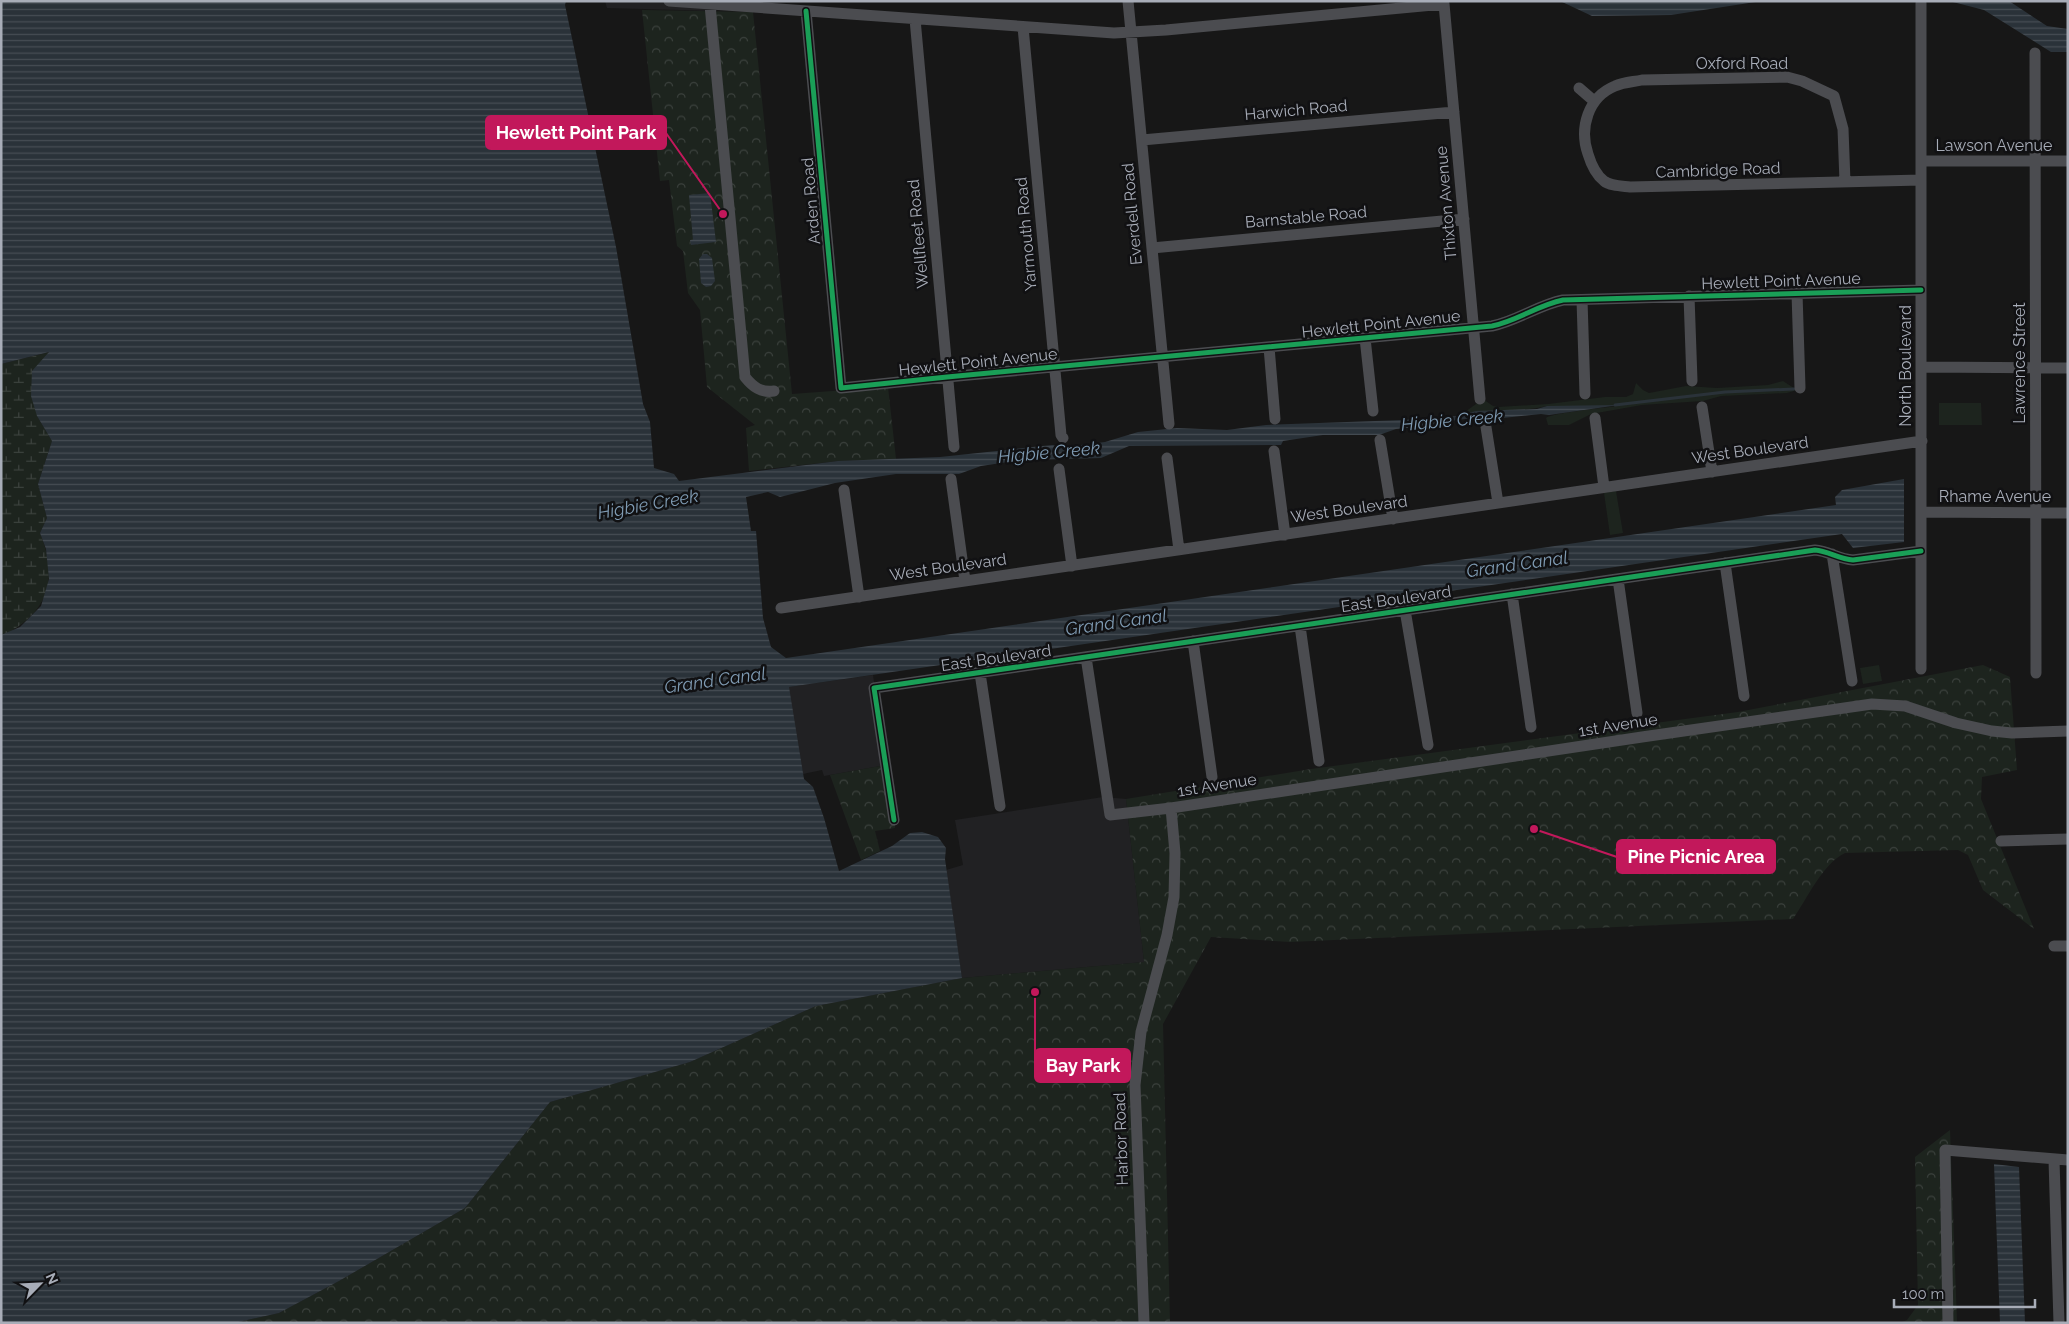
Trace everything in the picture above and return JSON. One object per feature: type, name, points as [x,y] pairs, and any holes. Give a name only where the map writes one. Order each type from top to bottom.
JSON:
[{"type":"street","points":[[669,1],[1023,27],[1114,33],[1132,32]]},
{"type":"street","name":"Everdell Road","points":[[1128,1],[1168,424]]},
{"type":"street","name":"North Boulevard","points":[[1921,2],[1921,669]]},
{"type":"street","name":"Thixton Avenue","points":[[1132,32],[1444,4],[1480,399]]},
{"type":"street","points":[[710,5],[745,377],[753,387],[766,392],[774,391]]},
{"type":"street","name":"Arden Road","points":[[806,11],[841,388]]},
{"type":"street","name":"Wellfleet Road","points":[[915,19],[954,447]]},
{"type":"street","name":"Yarmouth Road","points":[[1023,27],[1061,436],[1063,438]]},
{"type":"street","name":"Lawrence Street","points":[[2035,53],[2036,673]]},
{"type":"street","name":"Oxford Road","points":[[1594,101],[1613,86],[1642,80],[1779,76],[1802,81],[1834,96],[1843,129],[1845,182]]},
{"type":"street","points":[[1579,88],[1594,101]]},
{"type":"street","name":"Cambridge Road","points":[[1594,101],[1584,124],[1586,150],[1596,173],[1605,182],[1611,184],[1647,188],[1921,180]]},
{"type":"street","name":"Harwich Road","points":[[1142,140],[1454,112]]},
{"type":"street","name":"Lawson Avenue","points":[[1921,161],[2068,161]]},
{"type":"street","name":"Barnstable Road","points":[[1152,248],[1464,219]]},
{"type":"street","name":"Hewlett Point Avenue","points":[[841,388],[947,376],[1474,327],[1507,323],[1554,302],[1690,296],[1921,290]]},
{"type":"street","points":[[1797,293],[1800,388]]},
{"type":"street","points":[[1690,296],[1692,381]]},
{"type":"street","points":[[1582,300],[1585,394]]},
{"type":"street","points":[[1365,338],[1374,411]]},
{"type":"street","points":[[1269,347],[1276,419]]},
{"type":"street","points":[[1922,368],[2068,368]]},
{"type":"street","points":[[1702,407],[1712,472]]},
{"type":"street","points":[[1595,418],[1604,487]]},
{"type":"street","points":[[1486,427],[1498,503]]},
{"type":"street","points":[[1380,440],[1393,519]]},
{"type":"street","name":"West Boulevard","points":[[781,608],[1922,441]]},
{"type":"street","points":[[1274,451],[1285,535]]},
{"type":"street","points":[[1166,458],[1179,550]]},
{"type":"street","points":[[1059,469],[1072,566]]},
{"type":"street","points":[[951,479],[965,581]]},
{"type":"street","points":[[844,490],[860,597]]},
{"type":"street","name":"Rhame Avenue","points":[[1922,512],[2068,513]]},
{"type":"street","name":"East Boulevard","points":[[894,820],[874,688],[1815,550],[1853,560],[1921,551]]},
{"type":"street","points":[[1832,554],[1852,681]]},
{"type":"street","points":[[1725,563],[1744,696]]},
{"type":"street","points":[[1618,579],[1637,713]]},
{"type":"street","points":[[1512,594],[1531,727]]},
{"type":"street","points":[[1405,610],[1428,745]]},
{"type":"street","points":[[1300,626],[1319,761]]},
{"type":"street","points":[[1193,641],[1212,777]]},
{"type":"street","name":"1st Avenue","points":[[1086,657],[1110,815],[1171,808],[1872,704],[1905,706],[1965,726],[1992,731],[2012,733],[2068,731]]},
{"type":"street","points":[[980,672],[1000,806]]},
{"type":"street","name":"Harbor Road","points":[[1144,1323],[1135,1085],[1141,1032],[1167,935],[1174,897],[1176,853],[1171,808]]},
{"type":"street","points":[[2001,841],[2068,839]]},
{"type":"street","points":[[2054,946],[2068,946]]},
{"type":"street","points":[[1948,1323],[1945,1150],[2068,1160]]},
{"type":"street","points":[[2054,1160],[2059,1323]]},
{"type":"shaded area","points":[[605,1],[718,1],[717,11],[607,8]]},
{"type":"shaded area","points":[[873,675],[886,765],[824,776],[822,770],[803,774],[788,687]]},
{"type":"shaded area","points":[[1103,797],[1126,799],[1144,962],[962,978],[946,870],[963,865],[955,820]]},
{"type":"green space","points":[[642,10],[753,12],[792,394],[888,387],[896,459],[838,461],[749,471],[746,428],[755,425],[707,387],[700,310],[688,293],[683,251],[677,246],[669,180],[660,181]]},
{"type":"green space","points":[[50,352],[37,416],[52,441],[38,484],[47,518],[40,533],[49,566],[48,581],[45,594],[39,606],[30,617],[18,627],[2,636],[1,364]]},
{"type":"green space","points":[[1783,381],[1797,390],[1787,393],[1721,396],[1703,401],[1642,405],[1591,414],[1569,425],[1548,425],[1546,418],[1616,406],[1547,406],[1462,414],[1483,399],[1498,407],[1548,404],[1605,397],[1626,397],[1633,394],[1636,383],[1649,393],[1686,386],[1717,388],[1768,385]]},
{"type":"green space","points":[[1939,403],[1981,403],[1982,425],[1939,425]]},
{"type":"green space","points":[[1616,491],[1623,533],[1610,535],[1604,493]]},
{"type":"green space","points":[[1879,665],[1882,681],[1863,684],[1860,668]]},
{"type":"green space","points":[[1983,665],[2010,677],[2017,770],[1982,777],[1981,799],[2034,929],[1983,890],[1968,855],[1958,850],[1845,853],[1837,858],[1823,873],[1793,919],[1290,942],[1211,937],[1163,1024],[1170,1323],[234,1323],[279,1313],[339,1281],[465,1208],[550,1102],[690,1062],[816,1006],[962,978],[1144,962],[1126,799],[1311,769],[1738,712]]},
{"type":"green space","points":[[886,765],[895,828],[875,831],[880,851],[861,860],[830,775]]},
{"type":"green space","points":[[1950,1130],[1957,1323],[1900,1323],[1907,1320],[1918,1305],[1915,1157]]},
{"type":"water","name":"Grand Canal","points":[[1,1],[566,1],[565,5],[616,247],[643,404],[650,422],[654,468],[674,474],[679,481],[838,461],[940,457],[1052,445],[1073,446],[1105,442],[1138,432],[1177,428],[1227,430],[1266,425],[1457,416],[1476,411],[1537,409],[1547,406],[1619,405],[1549,415],[1541,414],[1484,420],[1481,417],[1449,421],[1428,426],[1396,429],[1379,435],[1323,435],[1283,441],[1281,445],[1129,446],[1101,458],[1021,460],[981,466],[959,474],[896,474],[835,483],[780,497],[768,492],[746,497],[751,531],[756,531],[763,618],[771,647],[786,658],[1836,505],[1835,497],[1842,490],[1904,479],[1904,542],[1853,548],[1842,534],[789,687],[804,779],[813,787],[839,871],[892,846],[910,833],[922,832],[938,837],[946,848],[945,859],[962,978],[816,1006],[690,1062],[550,1102],[465,1208],[339,1281],[279,1313],[234,1323],[1,1323],[1,635],[20,627],[41,606],[49,579],[46,549],[40,533],[47,518],[38,484],[52,441],[37,416],[31,396],[32,371],[49,352],[1,364]]},
{"type":"water","points":[[1560,1],[1762,1],[1671,15],[1592,16]]},
{"type":"water","points":[[1949,1],[2009,1],[2047,26],[2068,29],[2068,52],[2051,52],[1984,10]]},
{"type":"water","points":[[710,193],[716,242],[691,245],[690,240],[693,240],[689,195]]},
{"type":"water","points":[[703,254],[707,254],[712,258],[715,281],[711,286],[706,287],[701,283],[699,259]]},
{"type":"water","points":[[1994,1164],[2019,1167],[2025,1323],[2000,1323]]},
{"type":"waterway","name":"Higbie Creek","points":[[1615,405],[1725,392],[1794,389]]},
{"type":"cycle path","points":[[806,11],[841,388],[1492,326],[1563,300],[1921,290]]},
{"type":"cycle path","points":[[894,820],[874,688],[1815,550],[1853,560],[1921,551]]},
{"type":"place","name":"Hewlett Point Park","points":[[723,214]]},
{"type":"place","name":"Pine Picnic Area","points":[[1534,829]]},
{"type":"place","name":"Bay Park","points":[[1035,992]]}]
